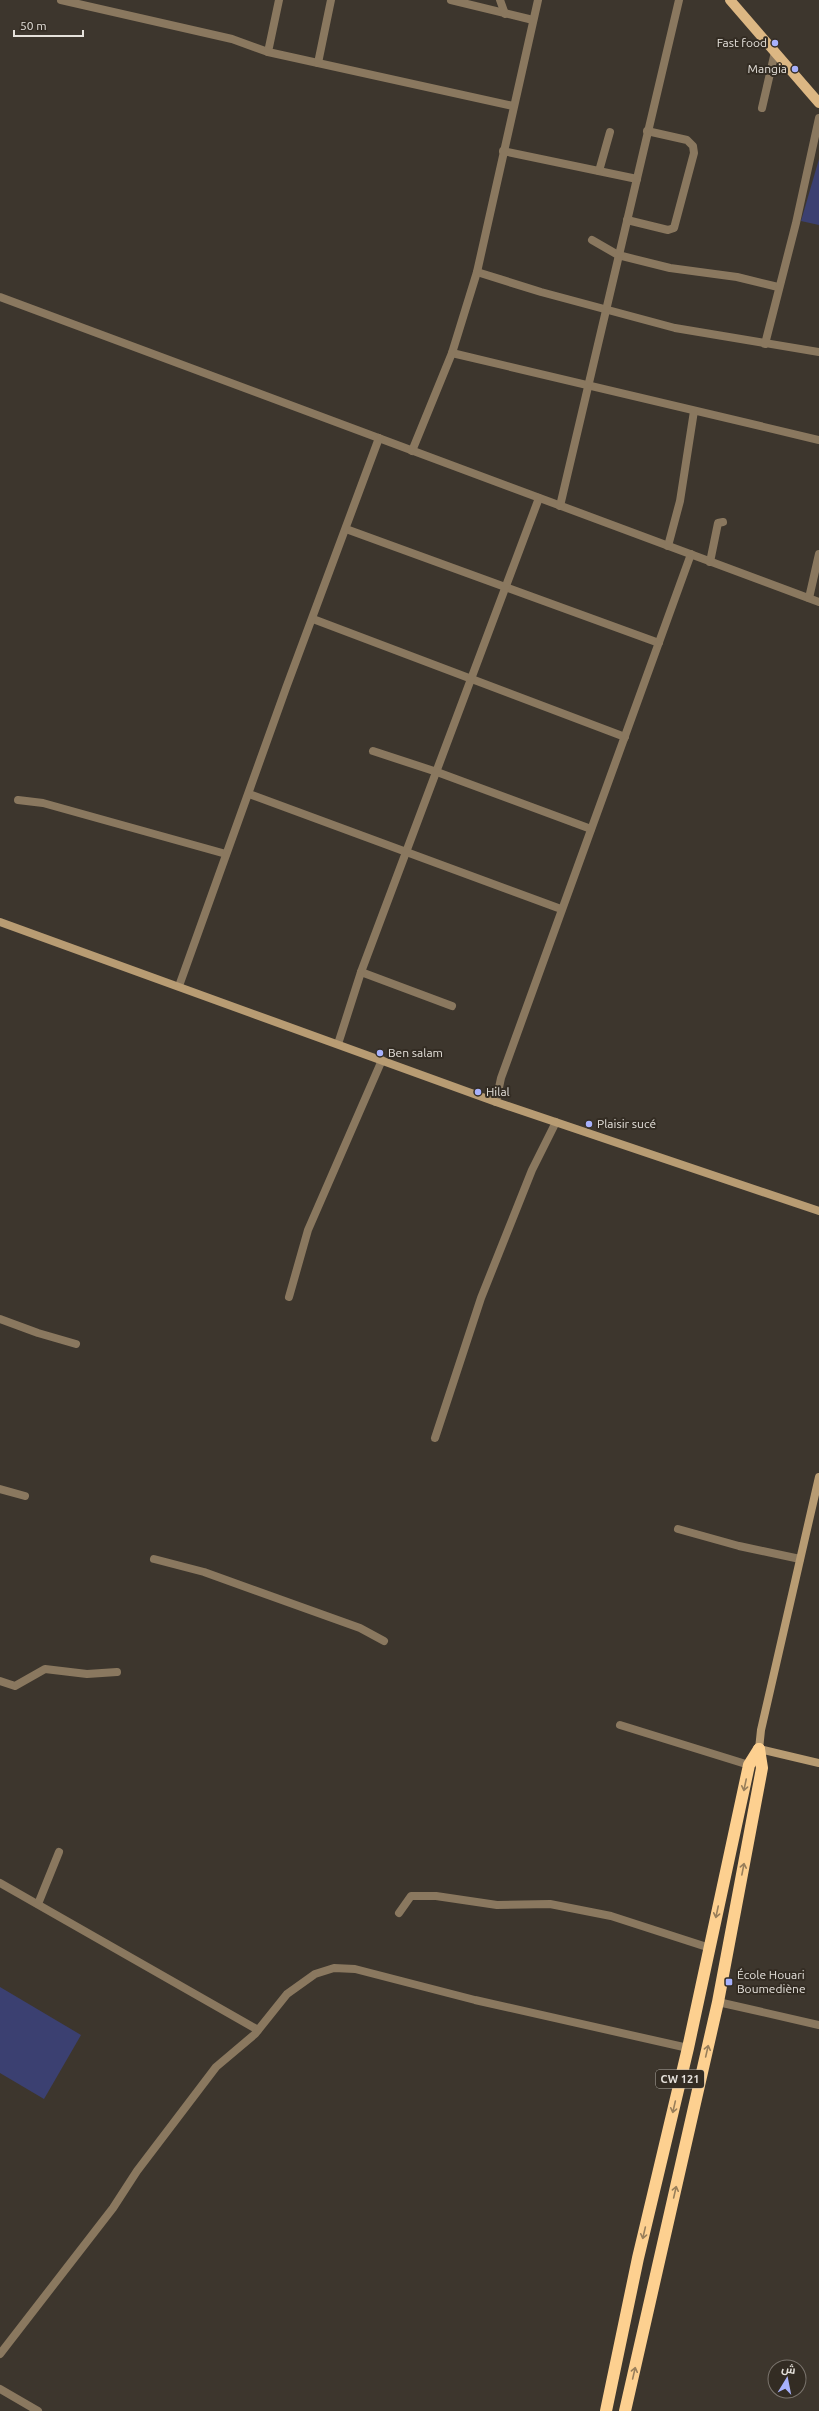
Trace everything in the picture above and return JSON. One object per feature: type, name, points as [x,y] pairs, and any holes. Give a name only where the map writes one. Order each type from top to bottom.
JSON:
[{"type":"highway","name":"CW 121","points":[[606,2411],[638,2258],[688,2048],[749,1765],[759,1749]]},
{"type":"highway","points":[[625,2411],[718,2002],[762,1768],[759,1749]]},
{"type":"main road","points":[[730,0],[819,103]]},
{"type":"main road","points":[[0,922],[496,1102],[819,1210]]},
{"type":"main road","name":"CW 121","points":[[759,1749],[819,1477]]},
{"type":"main road","points":[[759,1749],[819,1763]]},
{"type":"street","points":[[61,0],[232,39],[268,52],[513,106]]},
{"type":"street","points":[[268,52],[280,0]]},
{"type":"street","points":[[318,63],[331,0]]},
{"type":"street","points":[[451,0],[533,20]]},
{"type":"street","points":[[500,0],[505,14]]},
{"type":"street","points":[[412,451],[452,354],[477,272],[538,0]]},
{"type":"street","points":[[560,506],[605,309],[679,0]]},
{"type":"street","points":[[762,108],[776,52]]},
{"type":"street","points":[[764,344],[796,223],[819,118]]},
{"type":"street","points":[[627,220],[668,230],[674,228],[694,153],[693,146],[688,140],[647,131]]},
{"type":"street","points":[[599,171],[610,132]]},
{"type":"street","points":[[503,151],[637,179]]},
{"type":"street","points":[[592,240],[618,255],[670,268],[737,278],[778,287]]},
{"type":"street","points":[[477,272],[675,328],[819,352]]},
{"type":"street","points":[[0,297],[819,602]]},
{"type":"street","points":[[452,354],[819,440]]},
{"type":"street","points":[[668,546],[680,501],[694,411]]},
{"type":"street","points":[[179,986],[379,438]]},
{"type":"street","points":[[338,1044],[361,972],[472,681],[539,498]]},
{"type":"street","points":[[710,562],[718,523],[723,522]]},
{"type":"street","points":[[346,529],[659,643]]},
{"type":"street","points":[[496,1102],[500,1078],[691,554]]},
{"type":"street","points":[[809,598],[819,554]]},
{"type":"street","points":[[313,619],[472,681],[625,737]]},
{"type":"street","points":[[373,751],[437,772],[591,830]]},
{"type":"street","points":[[249,794],[561,908]]},
{"type":"street","points":[[18,800],[43,803],[226,854]]},
{"type":"street","points":[[361,972],[452,1006]]},
{"type":"street","points":[[289,1297],[308,1230],[382,1060]]},
{"type":"street","points":[[435,1438],[480,1298],[532,1170],[556,1122]]},
{"type":"street","points":[[0,1319],[38,1333],[76,1344]]},
{"type":"street","points":[[0,1489],[25,1496]]},
{"type":"street","points":[[678,1529],[739,1546],[800,1559]]},
{"type":"street","points":[[154,1559],[212,1575],[360,1628],[384,1641]]},
{"type":"street","points":[[0,1681],[16,1686],[45,1669],[87,1674],[117,1672]]},
{"type":"street","points":[[620,1725],[749,1765]]},
{"type":"street","points":[[38,1904],[59,1852]]},
{"type":"street","points":[[0,1883],[258,2030]]},
{"type":"street","points":[[400,1912],[411,1896],[436,1896],[497,1905],[550,1904],[611,1916],[710,1948]]},
{"type":"street","points":[[0,2354],[113,2208],[137,2172],[216,2067],[258,2030],[287,1994],[315,1974],[334,1968],[355,1970],[475,2000],[688,2048]]},
{"type":"street","points":[[718,2002],[819,2025]]},
{"type":"street","points":[[0,2389],[38,2411]]},
{"type":"shaded area","points":[[819,159],[819,225],[801,221]]},
{"type":"shaded area","points":[[0,1987],[81,2035],[44,2099],[0,2073]]},
{"type":"place","name":"Fast food","points":[[775,43]]},
{"type":"place","name":"Mangia","points":[[795,69]]},
{"type":"place","name":"Ben salam","points":[[380,1053]]},
{"type":"place","name":"Hilal","points":[[478,1092]]},
{"type":"place","name":"Plaisir sucé","points":[[589,1124]]},
{"type":"place","name":"École Houari Boumediène","points":[[729,1982]]}]
